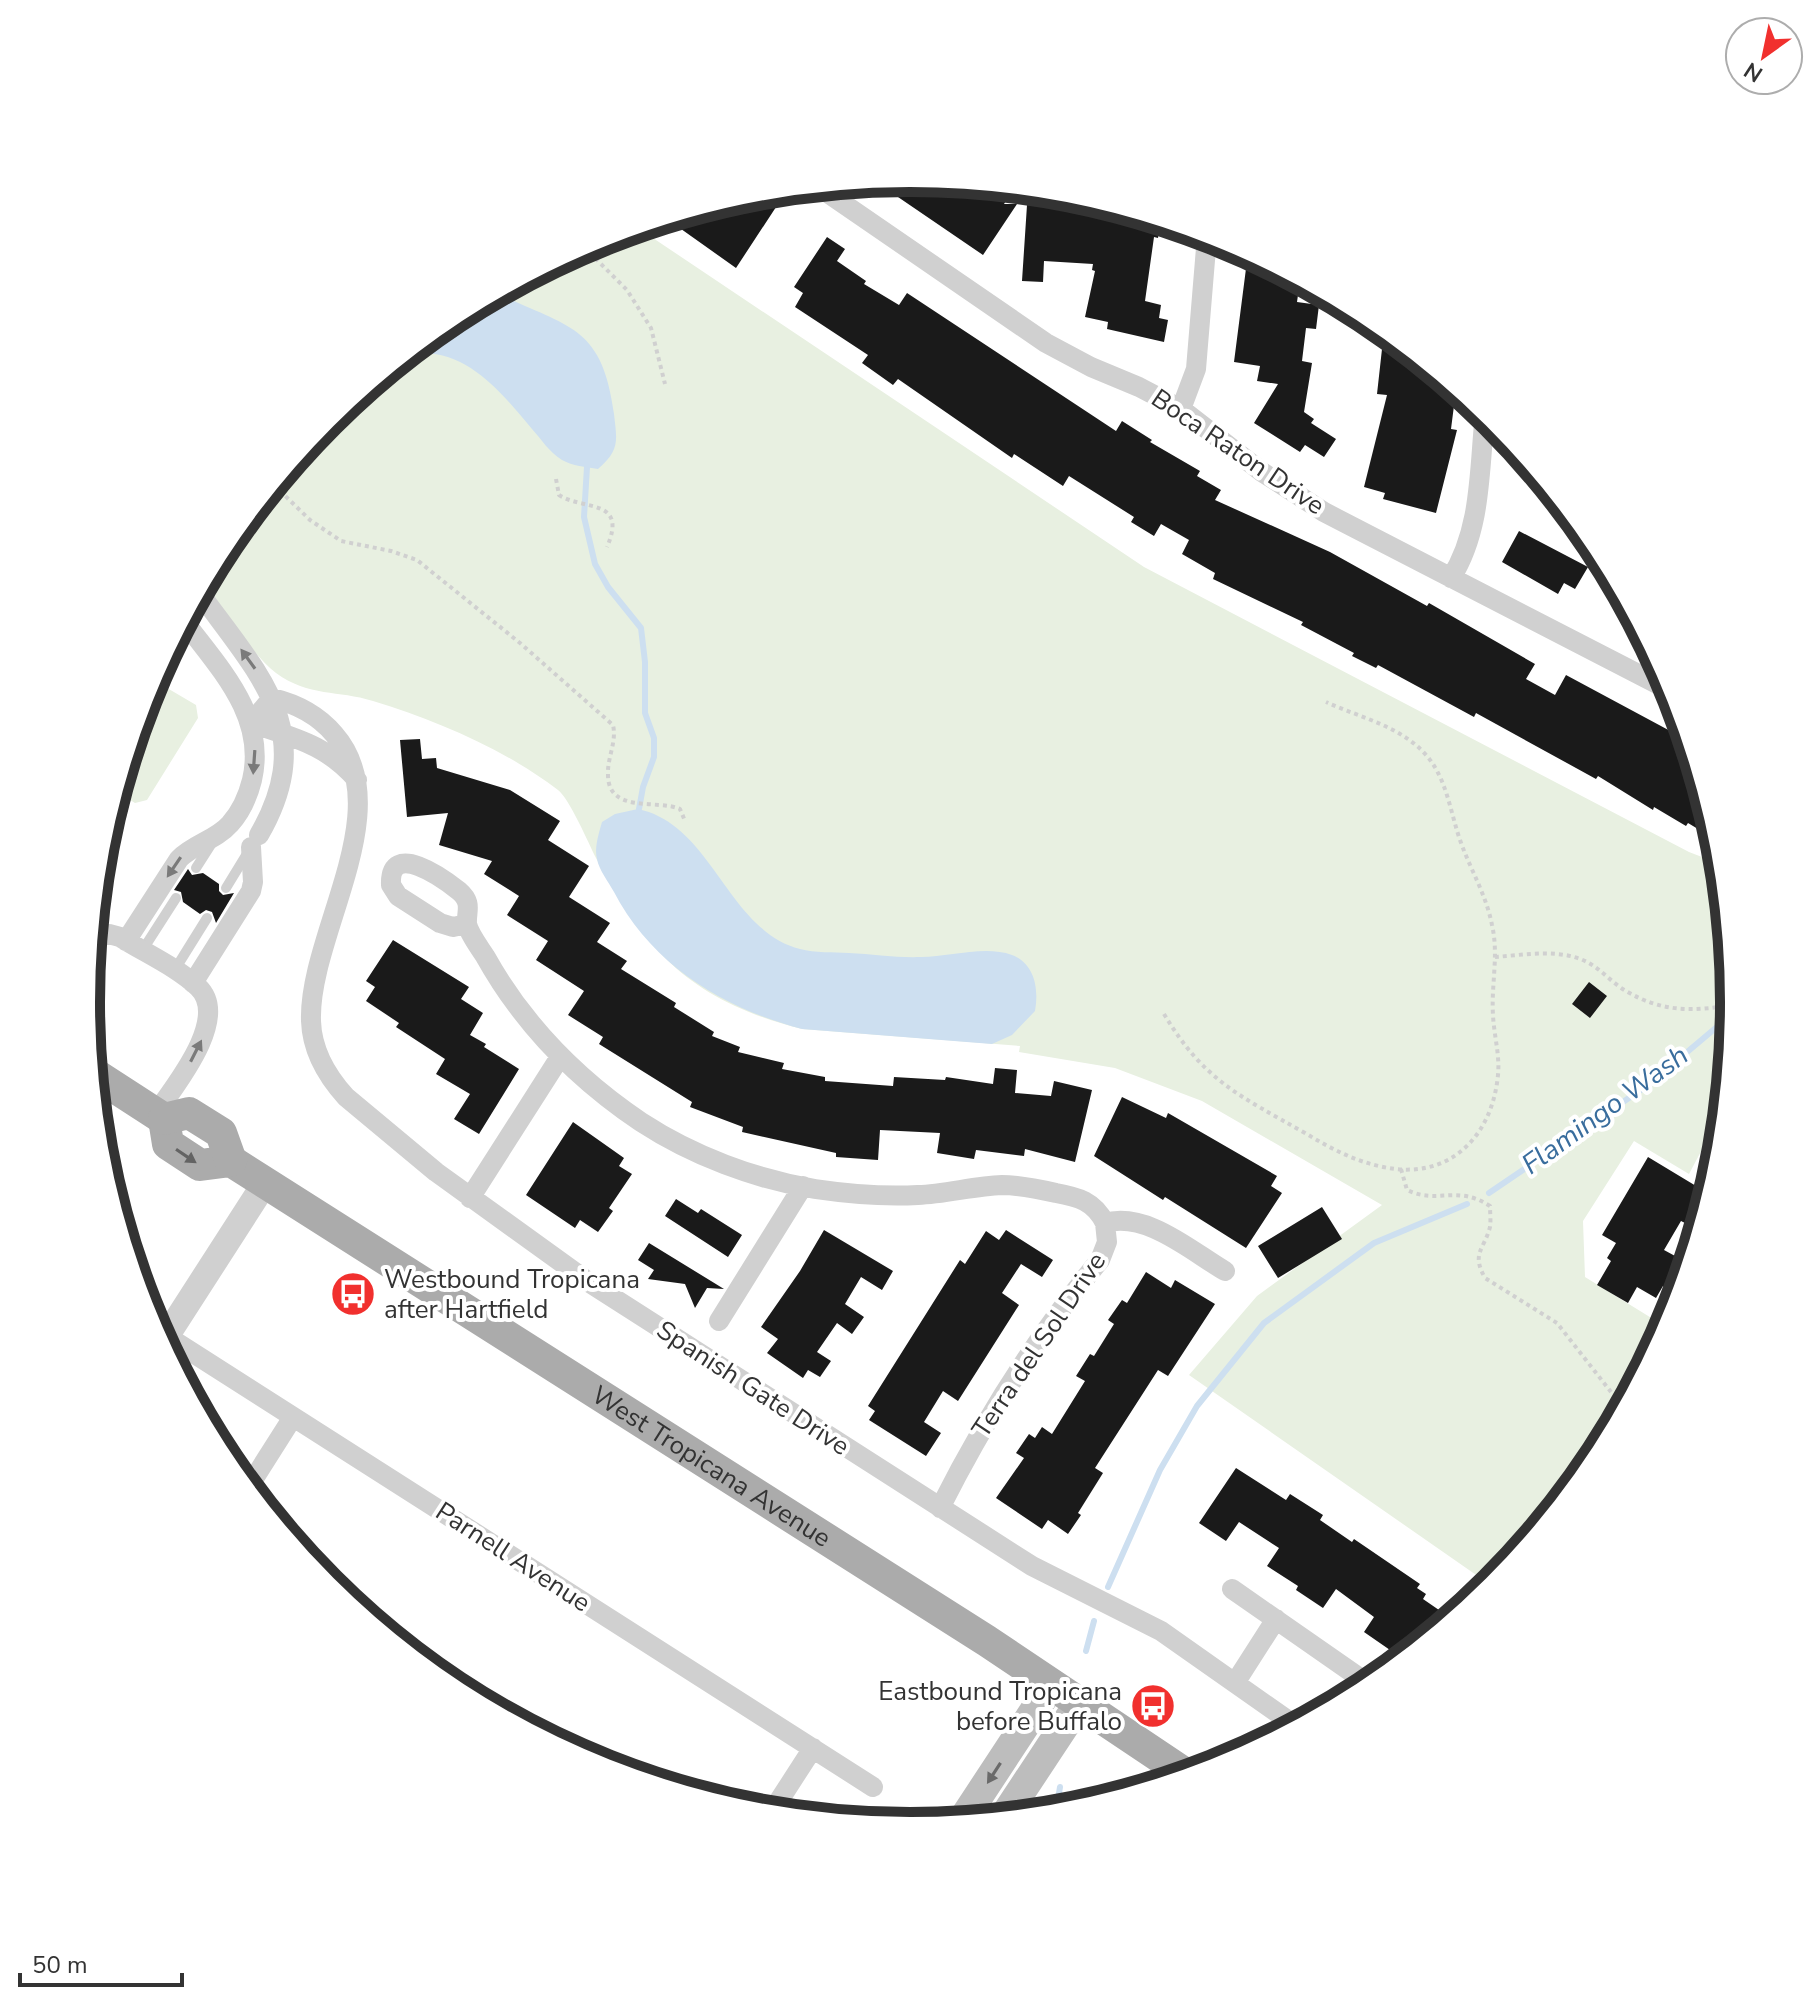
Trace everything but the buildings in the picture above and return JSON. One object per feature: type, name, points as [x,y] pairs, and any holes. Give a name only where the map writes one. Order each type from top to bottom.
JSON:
[{"type":"main road","name":"West Tropicana Avenue","points":[[104,1080],[160,1116],[189,1113],[221,1133],[231,1161],[1052,1684],[1176,1768]]},
{"type":"main road","points":[[969,1810],[1052,1684]]},
{"type":"main road","points":[[1011,1806],[1080,1702]]},
{"type":"street","name":"Boca Raton Drive","points":[[833,196],[1046,343],[1181,409],[1293,493],[1653,682]]},
{"type":"street","points":[[1181,409],[1196,369],[1206,249]]},
{"type":"street","points":[[1451,578],[1474,525],[1483,430]]},
{"type":"street","points":[[193,983],[251,891],[255,841],[280,787],[284,755],[283,734],[272,698],[259,674],[206,602]]},
{"type":"street","points":[[134,946],[179,859],[185,852],[217,835],[234,819],[250,789],[255,755],[251,723],[239,696],[191,631]]},
{"type":"street","points":[[251,723],[272,698]]},
{"type":"street","name":"Spanish Gate Drive","points":[[272,698],[300,707],[326,725],[346,750],[357,780],[359,812],[311,1007],[313,1038],[325,1069],[346,1097],[470,1198],[590,1283],[1032,1566],[1161,1631],[1286,1719]]},
{"type":"street","points":[[251,723],[322,749],[357,780]]},
{"type":"street","points":[[467,924],[513,1002],[560,1057],[615,1104],[676,1142],[743,1170],[848,1194],[896,1196],[1017,1186],[1086,1200],[1105,1223],[1116,1219],[1139,1221],[1225,1271]]},
{"type":"street","points":[[103,935],[109,934],[134,946],[193,983],[200,989],[208,1005],[205,1033],[160,1116]]},
{"type":"street","points":[[470,1198],[560,1057]]},
{"type":"street","points":[[168,1326],[265,1183]]},
{"type":"street","points":[[719,1321],[803,1186]]},
{"type":"street","name":"Terra del Sol Drive","points":[[940,1508],[991,1412],[1019,1367],[1100,1260],[1107,1242],[1105,1223]]},
{"type":"street","name":"Parnell Avenue","points":[[177,1346],[873,1787]]},
{"type":"street","points":[[254,1478],[293,1417]]},
{"type":"street","points":[[1232,1589],[1359,1677]]},
{"type":"street","points":[[1235,1683],[1276,1619]]},
{"type":"street","points":[[778,1802],[813,1748]]},
{"type":"lane","points":[[196,868],[217,835]]},
{"type":"lane","points":[[226,888],[255,841]]},
{"type":"lane","points":[[134,946],[176,898]]},
{"type":"lane","points":[[174,971],[207,918]]},
{"type":"path","points":[[594,257],[627,290],[651,328],[665,384]]},
{"type":"path","points":[[556,479],[559,495],[567,500],[595,505],[607,513],[612,522],[612,535],[607,547]]},
{"type":"path","points":[[281,492],[310,520],[341,541],[391,551],[417,560],[520,643],[613,725],[615,734],[607,773],[610,786],[618,796],[649,806],[671,805],[680,809],[685,821]]},
{"type":"path","points":[[1164,1014],[1202,1068],[1239,1096],[1337,1152],[1366,1163],[1401,1169],[1428,1167],[1452,1158],[1471,1144],[1487,1120],[1498,1074],[1493,1016],[1494,935],[1486,900],[1460,841],[1447,791],[1435,768],[1415,744],[1400,734],[1326,702]]},
{"type":"path","points":[[1495,957],[1552,953],[1586,961],[1626,991],[1655,1004],[1688,1011],[1720,1007]]},
{"type":"path","points":[[1401,1169],[1407,1190],[1421,1197],[1460,1193],[1490,1206],[1490,1226],[1478,1252],[1479,1266],[1485,1278],[1557,1323],[1611,1392]]},
{"type":"green space","points":[[649,235],[1144,567],[1707,859],[1718,950],[1720,1002],[1718,1055],[1708,1139],[1689,1174],[1634,1141],[1583,1221],[1585,1277],[1654,1320],[1611,1408],[1553,1496],[1480,1578],[1189,1375],[1257,1296],[1382,1205],[1202,1101],[1115,1068],[1019,1052],[1020,1046],[802,1029],[764,1018],[732,1004],[703,988],[655,947],[615,892],[573,811],[558,790],[493,749],[446,727],[373,701],[312,690],[288,681],[257,655],[211,593],[267,509],[337,430],[417,360],[460,329],[552,276]]},
{"type":"green space","points":[[165,687],[196,705],[198,718],[147,800],[135,803],[127,798],[128,793],[143,742]]},
{"type":"water","points":[[509,299],[562,323],[590,345],[601,362],[614,414],[614,450],[598,469],[562,460],[549,450],[507,400],[478,374],[446,357],[427,353]]},
{"type":"water","points":[[638,809],[664,819],[685,835],[736,901],[775,938],[800,949],[818,952],[932,957],[990,951],[1012,955],[1026,964],[1034,978],[1035,1011],[1012,1035],[992,1044],[802,1029],[718,996],[670,962],[648,941],[630,918],[600,867],[596,850],[602,822],[615,814]]},
{"type":"waterway","points":[[587,467],[584,517],[595,564],[608,587],[641,628],[645,713],[654,738],[654,757],[639,809]]},
{"type":"waterway","name":"Flamingo Wash","points":[[1489,1193],[1648,1085],[1718,1026]]},
{"type":"waterway","name":"Flamingo Wash","points":[[1108,1587],[1160,1470],[1197,1406],[1264,1323],[1374,1243],[1467,1204]]},
{"type":"waterway","name":"Flamingo Wash","points":[[1086,1651],[1094,1621]]},
{"type":"waterway","name":"Flamingo Wash","points":[[1058,1799],[1060,1787]]},
{"type":"place","name":"Westbound Tropicana after Hartfield","points":[[353,1294]]},
{"type":"place","name":"Eastbound Tropicana before Buffalo","points":[[1153,1706]]}]
